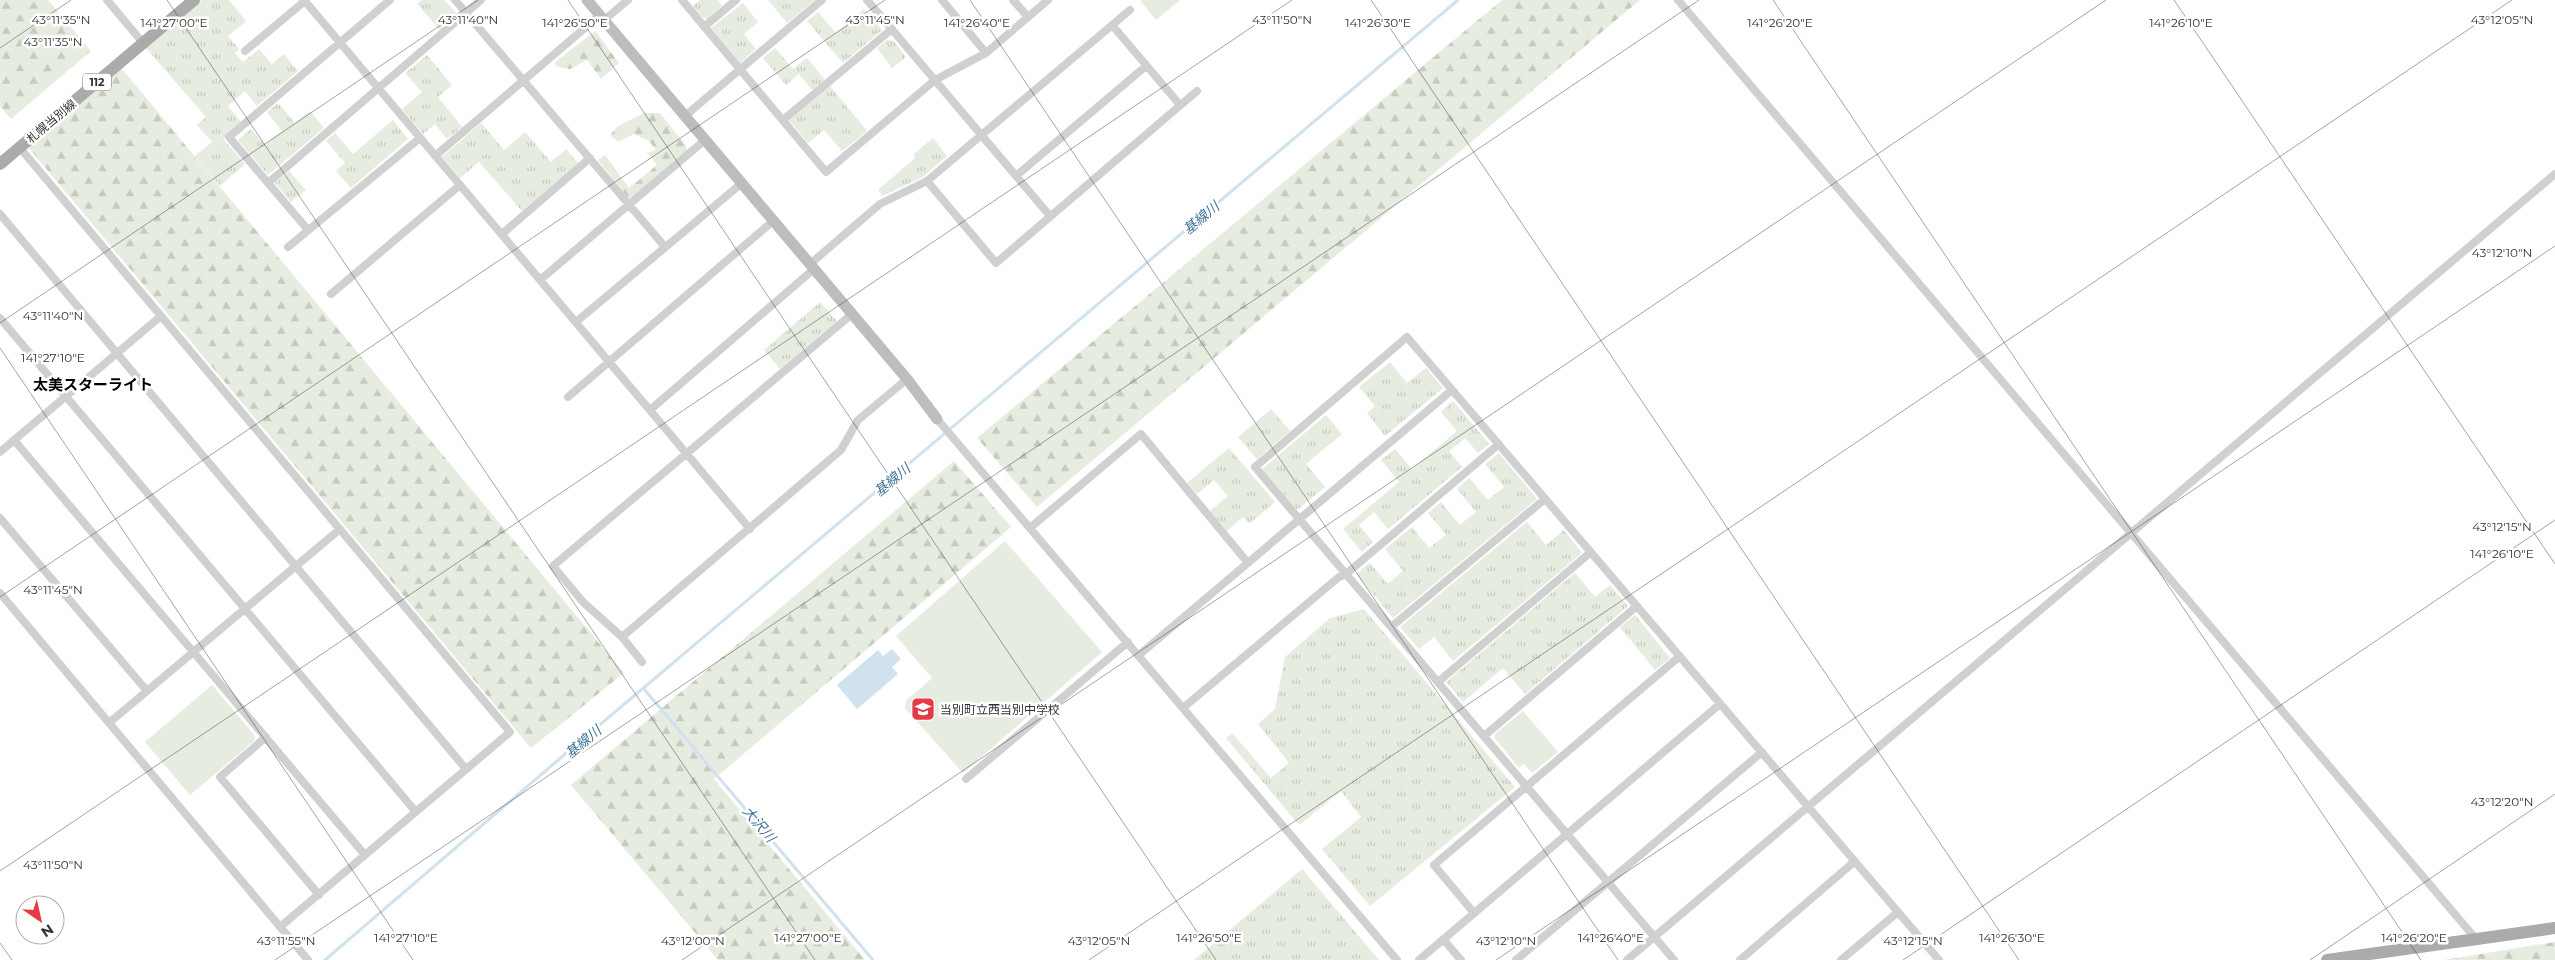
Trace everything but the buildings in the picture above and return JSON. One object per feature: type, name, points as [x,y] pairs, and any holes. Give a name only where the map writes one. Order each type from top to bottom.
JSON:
[{"type":"main road","name":"札幌当別線","points":[[0,164],[194,0]]},
{"type":"main road","points":[[2327,960],[2555,928]]},
{"type":"street","points":[[107,0],[143,43]]},
{"type":"street","points":[[245,51],[305,0],[750,529]]},
{"type":"street","points":[[308,230],[229,137],[390,0]]},
{"type":"street","points":[[455,0],[665,247]]},
{"type":"street","points":[[268,183],[481,0]]},
{"type":"street","points":[[587,0],[907,379],[937,419],[1031,526],[1397,960]]},
{"type":"street","points":[[435,156],[524,81],[602,18],[628,0]]},
{"type":"street","points":[[682,0],[826,172],[935,80],[986,52],[1048,0]]},
{"type":"street","points":[[704,27],[736,0]]},
{"type":"street","points":[[685,116],[822,0]]},
{"type":"street","points":[[867,0],[1050,216]]},
{"type":"street","points":[[942,0],[986,52]]},
{"type":"street","points":[[1013,0],[1028,17]]},
{"type":"street","points":[[1678,0],[2476,939]]},
{"type":"street","points":[[650,410],[880,204],[927,181],[1130,10]]},
{"type":"street","points":[[1112,25],[1180,105]]},
{"type":"street","points":[[783,120],[892,29]]},
{"type":"street","points":[[1016,176],[1146,66]]},
{"type":"street","points":[[927,181],[996,263],[1197,91]]},
{"type":"street","points":[[288,247],[420,138]]},
{"type":"street","points":[[540,280],[705,140]]},
{"type":"street","points":[[20,148],[510,732],[280,927]]},
{"type":"street","points":[[502,234],[590,158]]},
{"type":"street","points":[[1627,960],[2555,174]]},
{"type":"street","points":[[576,322],[742,183]]},
{"type":"street","points":[[331,294],[460,185]]},
{"type":"street","points":[[0,214],[466,769]]},
{"type":"street","points":[[568,397],[774,221]]},
{"type":"street","points":[[642,662],[622,637],[583,602],[553,566],[852,314]]},
{"type":"street","points":[[0,452],[161,316]]},
{"type":"street","points":[[0,318],[416,812]]},
{"type":"street","points":[[1674,960],[1255,467],[1407,338],[1939,960]]},
{"type":"street","points":[[622,637],[840,450],[858,420],[907,379]]},
{"type":"street","points":[[1140,655],[1452,390]]},
{"type":"street","points":[[1031,526],[1141,434],[1248,563]]},
{"type":"street","points":[[14,440],[365,855]]},
{"type":"street","points":[[1184,707],[1339,577],[1346,574],[1499,444]]},
{"type":"street","points":[[1391,627],[1545,499]]},
{"type":"street","points":[[0,518],[147,691]]},
{"type":"street","points":[[110,722],[340,529]]},
{"type":"street","points":[[1438,682],[1591,552]]},
{"type":"street","points":[[0,593],[308,960]]},
{"type":"street","points":[[1484,736],[1637,606]]},
{"type":"street","points":[[966,779],[1128,642]]},
{"type":"street","points":[[1474,913],[1434,865],[1680,656]]},
{"type":"street","points":[[1419,960],[1720,704]]},
{"type":"street","points":[[266,737],[220,777],[319,895]]},
{"type":"street","points":[[1516,960],[1762,752]]},
{"type":"street","points":[[1740,960],[1855,861]]},
{"type":"street","points":[[1841,960],[1898,912]]},
{"type":"street","points":[[1443,939],[1461,960]]},
{"type":"green space","points":[[0,0],[48,0],[91,51],[11,119],[0,106]]},
{"type":"green space","points":[[202,0],[229,0],[246,21],[228,36],[239,49],[235,53],[243,62],[259,49],[272,64],[284,54],[298,71],[257,106],[245,91],[228,106],[241,122],[223,139],[245,164],[220,186],[195,156],[212,142],[197,125],[206,117],[146,48]]},
{"type":"green space","points":[[422,0],[444,0],[458,15],[440,30],[417,4]]},
{"type":"green space","points":[[700,0],[718,0],[722,6],[707,19],[702,17],[693,6]]},
{"type":"green space","points":[[768,0],[815,0],[787,23]]},
{"type":"green space","points":[[1140,0],[1180,0],[1156,20]]},
{"type":"green space","points":[[1502,0],[1640,0],[1037,507],[977,438]]},
{"type":"green space","points":[[743,3],[758,22],[744,34],[756,49],[740,63],[711,28]]},
{"type":"green space","points":[[864,9],[882,30],[843,63],[807,21],[818,12],[836,33]]},
{"type":"green space","points":[[595,31],[619,63],[601,79],[587,60],[570,69],[557,67],[554,63]]},
{"type":"green space","points":[[887,40],[894,41],[906,57],[892,68],[877,48]]},
{"type":"green space","points":[[775,48],[793,69],[807,58],[825,80],[812,90],[799,74],[786,85],[763,58]]},
{"type":"green space","points":[[427,55],[452,85],[438,97],[462,127],[447,139],[435,124],[423,134],[402,109],[422,92],[405,73]]},
{"type":"green space","points":[[122,69],[624,673],[531,748],[28,147]]},
{"type":"green space","points":[[830,86],[867,131],[842,151],[824,130],[808,143],[789,120]]},
{"type":"green space","points":[[278,103],[295,123],[310,111],[324,128],[268,175],[238,140],[251,129],[265,145],[282,131],[267,112]]},
{"type":"green space","points":[[644,113],[660,113],[686,146],[687,151],[634,197],[628,198],[598,160],[605,155],[629,188],[657,165],[647,153],[656,150],[649,141],[634,134],[618,142],[610,135],[617,127]]},
{"type":"green space","points":[[393,120],[408,139],[351,188],[336,171],[345,163],[326,141],[335,133],[353,154]]},
{"type":"green space","points":[[481,123],[504,150],[525,132],[551,162],[566,149],[578,163],[522,211],[479,162],[460,178],[442,157]]},
{"type":"green space","points":[[933,138],[947,156],[923,177],[882,196],[878,190],[915,158],[914,154]]},
{"type":"green space","points":[[289,171],[306,190],[291,202],[275,183]]},
{"type":"green space","points":[[820,302],[837,321],[780,369],[764,350]]},
{"type":"green space","points":[[1390,362],[1407,383],[1426,368],[1443,388],[1385,436],[1367,413],[1375,406],[1359,387]]},
{"type":"green space","points":[[1453,401],[1489,444],[1478,453],[1465,438],[1449,451],[1462,467],[1388,529],[1374,512],[1359,525],[1373,542],[1362,552],[1343,529],[1399,482],[1381,460],[1395,449],[1412,469],[1457,431],[1441,412]]},
{"type":"green space","points":[[1271,409],[1290,431],[1257,459],[1238,437]]},
{"type":"green space","points":[[1326,415],[1342,434],[1306,464],[1325,487],[1297,510],[1262,469]]},
{"type":"green space","points":[[1229,448],[1275,502],[1249,524],[1243,517],[1227,531],[1210,511],[1228,496],[1214,480],[1197,494],[1187,483]]},
{"type":"green space","points":[[1499,453],[1537,499],[1393,618],[1356,574],[1370,563],[1388,584],[1403,571],[1385,549],[1412,527],[1429,548],[1446,535],[1428,513],[1441,502],[1460,525],[1476,512],[1457,489],[1469,478],[1488,500],[1504,487],[1485,464]]},
{"type":"green space","points":[[954,461],[1011,527],[714,779],[865,960],[718,960],[571,785]]},
{"type":"green space","points":[[1527,522],[1546,545],[1564,530],[1582,553],[1453,661],[1434,637],[1419,649],[1400,627]]},
{"type":"green space","points":[[1005,541],[1102,652],[963,773],[905,708],[906,701],[932,678],[896,636]]},
{"type":"green space","points":[[1575,573],[1595,597],[1610,585],[1628,606],[1525,694],[1503,668],[1463,702],[1446,682]]},
{"type":"green space","points":[[1364,609],[1515,787],[1370,906],[1322,849],[1361,817],[1341,791],[1299,825],[1226,738],[1232,733],[1271,778],[1289,763],[1258,724],[1275,709],[1285,657],[1330,618]]},
{"type":"green space","points":[[1635,615],[1670,658],[1655,670],[1620,627]]},
{"type":"green space","points":[[212,685],[255,736],[255,740],[190,795],[145,742]]},
{"type":"green space","points":[[1523,711],[1558,752],[1532,773],[1524,764],[1519,768],[1495,738],[1495,734]]},
{"type":"green space","points":[[1302,869],[1379,960],[1194,960]]},
{"type":"green space","points":[[2555,942],[2555,960],[2444,960]]},
{"type":"water","points":[[892,649],[901,659],[892,667],[898,674],[857,709],[837,685],[878,650],[883,656]]},
{"type":"waterway","name":"基線川","points":[[325,960],[564,755],[1458,0]]},
{"type":"waterway","name":"大沢川","points":[[644,689],[873,960]]},
{"type":"place","name":"当別町立西当別中学校","points":[[923,709]]},
{"type":"district","name":"太美スターライト","points":[[93,384]]}]
